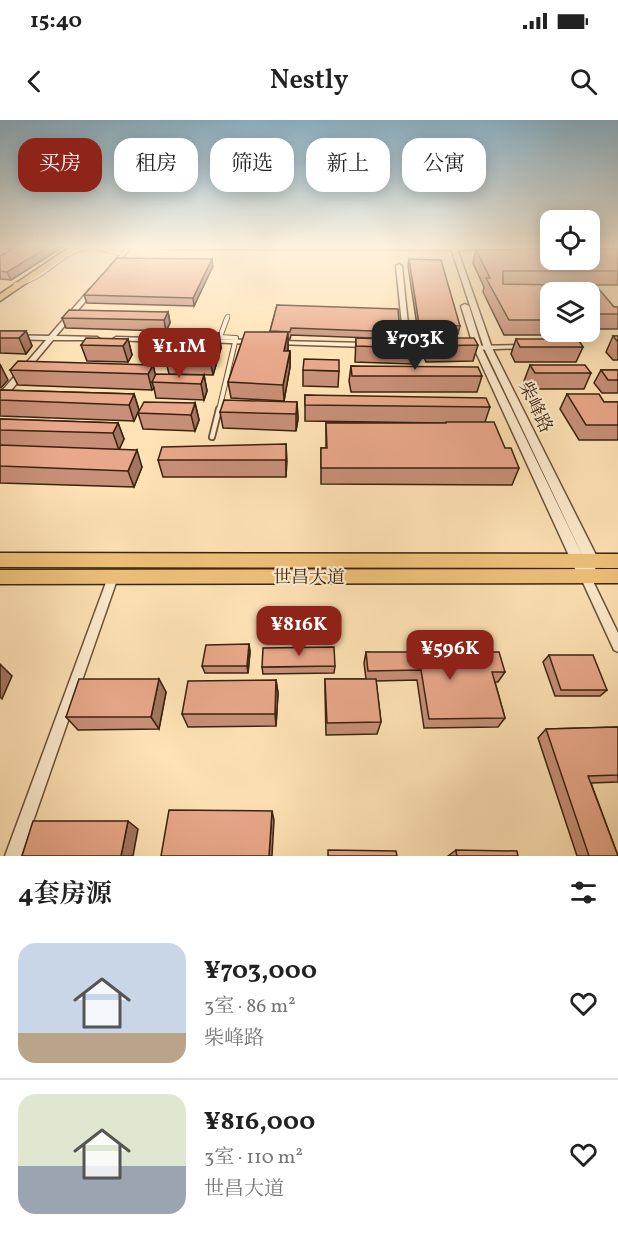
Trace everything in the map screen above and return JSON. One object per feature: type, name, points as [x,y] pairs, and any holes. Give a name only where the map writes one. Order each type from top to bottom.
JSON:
[{"type":"main road","points":[[0,298],[22,281]]},
{"type":"main road","points":[[0,293],[18,284]]},
{"type":"main road","name":"世昌大道","points":[[0,560],[585,566],[618,576]]},
{"type":"main road","name":"世昌大道","points":[[0,577],[112,577],[585,566],[618,561]]},
{"type":"street","points":[[401,281],[407,346]]},
{"type":"street","name":"柴峰路","points":[[462,281],[483,348],[585,566],[618,646]]},
{"type":"street","points":[[0,398],[94,288]]},
{"type":"street","points":[[0,337],[189,341]]},
{"type":"street","points":[[201,341],[258,342]]},
{"type":"street","points":[[270,342],[373,345]]},
{"type":"street","points":[[396,346],[442,347]]},
{"type":"street","points":[[466,347],[528,347]]},
{"type":"street","points":[[13,856],[112,577]]},
{"type":"lane","points":[[18,284],[29,281]]},
{"type":"lane","points":[[212,437],[236,338],[220,337],[228,316]]},
{"type":"building","points":[[96,281],[201,281],[193,298],[84,295]]},
{"type":"building","points":[[412,281],[447,281],[460,326],[419,324]]},
{"type":"building","points":[[488,281],[540,285],[540,320],[509,320]]},
{"type":"building","points":[[600,291],[614,307],[618,307],[618,314],[600,314]]},
{"type":"building","points":[[277,305],[398,309],[400,332],[291,328],[290,332],[270,331]]},
{"type":"building","points":[[69,310],[168,312],[164,320],[62,318]]},
{"type":"building","points":[[0,331],[26,331],[19,338],[0,338]]},
{"type":"building","points":[[177,332],[219,333],[210,359],[165,358]]},
{"type":"building","points":[[245,332],[288,332],[284,351],[290,351],[283,385],[228,382]]},
{"type":"building","points":[[86,338],[128,339],[123,346],[81,345]]},
{"type":"building","points":[[356,338],[413,340],[414,348],[356,346]]},
{"type":"building","points":[[426,338],[474,338],[478,345],[429,346]]},
{"type":"building","points":[[516,339],[540,339],[540,342],[580,342],[583,347],[520,347]]},
{"type":"building","points":[[304,359],[339,360],[339,371],[303,370]]},
{"type":"building","points":[[18,361],[153,365],[148,374],[10,370]]},
{"type":"building","points":[[530,365],[585,365],[591,373],[535,373]]},
{"type":"building","points":[[351,366],[478,367],[482,376],[352,376]]},
{"type":"building","points":[[601,370],[618,370],[618,380],[608,380]]},
{"type":"building","points":[[156,374],[204,375],[201,384],[152,382]]},
{"type":"building","points":[[0,390],[134,394],[129,405],[0,400]]},
{"type":"building","points":[[567,394],[599,394],[604,402],[618,402],[618,425],[586,425]]},
{"type":"building","points":[[305,395],[486,398],[490,407],[305,405]]},
{"type":"building","points":[[224,400],[297,402],[296,414],[220,412]]},
{"type":"building","points":[[144,402],[195,403],[191,415],[138,413]]},
{"type":"building","points":[[0,419],[118,423],[113,433],[0,430]]},
{"type":"building","points":[[494,422],[505,448],[511,448],[519,468],[321,468],[321,448],[327,448],[326,423]]},
{"type":"building","points":[[286,444],[286,460],[158,460],[162,447]]},
{"type":"building","points":[[0,445],[137,450],[128,471],[0,466]]},
{"type":"building","points":[[249,644],[247,666],[202,666],[206,645]]},
{"type":"building","points":[[334,647],[335,666],[262,667],[263,648]]},
{"type":"building","points":[[366,652],[499,652],[505,672],[492,672],[505,718],[429,719],[421,670],[368,671]]},
{"type":"building","points":[[549,655],[593,655],[607,690],[561,690]]},
{"type":"building","points":[[79,679],[159,679],[151,717],[66,717]]},
{"type":"building","points":[[325,679],[376,679],[381,722],[327,723]]},
{"type":"building","points":[[276,680],[275,714],[182,714],[188,681]]},
{"type":"building","points":[[618,727],[618,775],[588,776],[618,856],[589,856],[546,729]]},
{"type":"building","points":[[169,810],[272,811],[269,856],[161,856]]},
{"type":"building","points":[[33,821],[128,821],[121,856],[22,856]]},
{"type":"building","points":[[328,850],[396,851],[397,856],[328,856]]},
{"type":"building","points":[[456,850],[517,851],[518,856],[457,856]]}]
